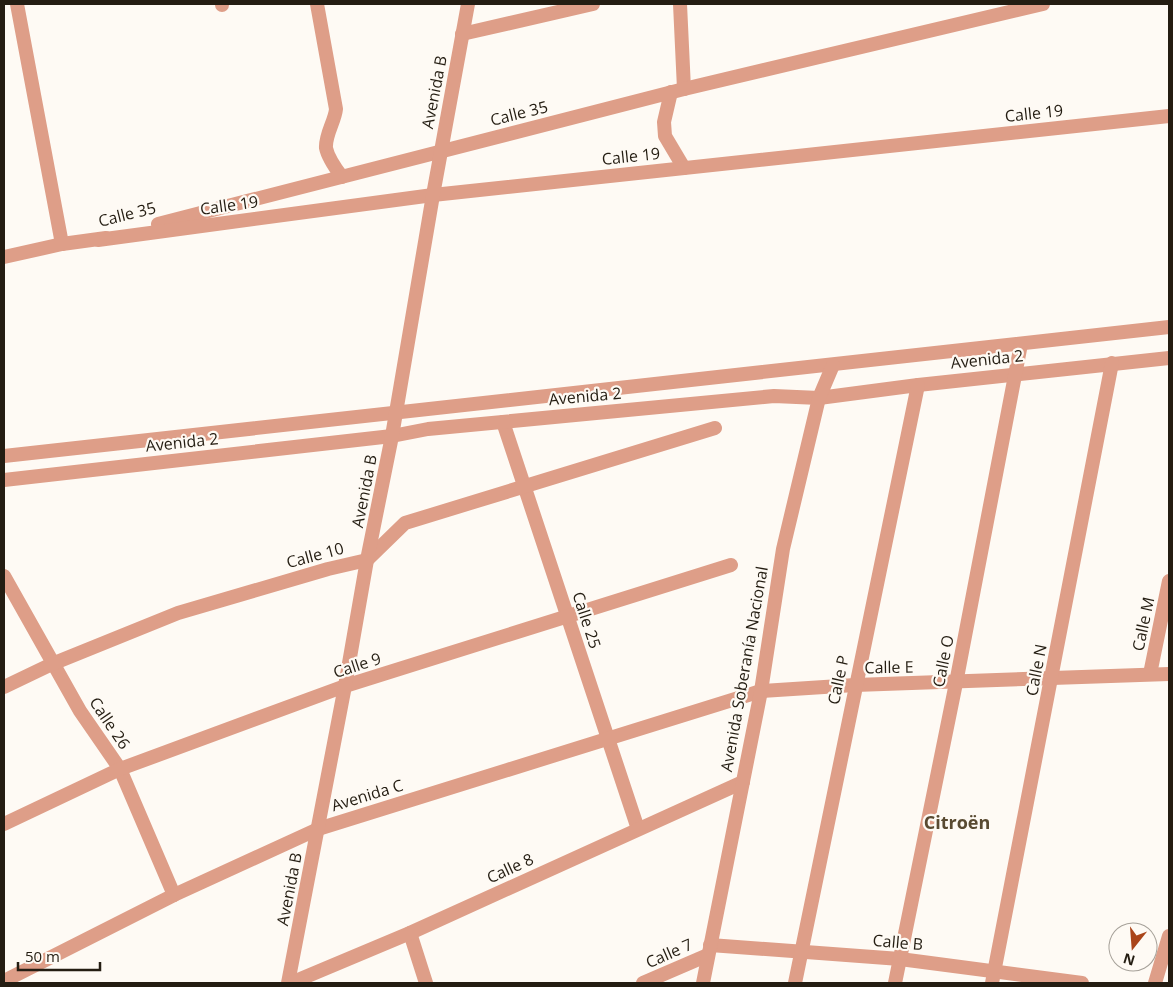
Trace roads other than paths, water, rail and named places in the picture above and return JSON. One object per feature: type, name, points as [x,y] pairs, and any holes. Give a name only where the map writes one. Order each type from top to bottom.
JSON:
[{"type":"street","points":[[17,4],[62,244]]},
{"type":"street","points":[[317,4],[336,108],[326,149],[342,177]]},
{"type":"street","name":"Avenida B","points":[[290,983],[345,686],[366,560],[392,436],[440,151],[468,4]]},
{"type":"street","points":[[462,34],[593,4]]},
{"type":"street","points":[[680,4],[678,90],[664,122],[665,136],[684,168]]},
{"type":"street","name":"Calle 35","points":[[4,257],[62,244],[98,240],[678,90],[1043,4]]},
{"type":"street","name":"Calle 19","points":[[98,240],[433,195],[1169,116]]},
{"type":"street","name":"Avenida 2","points":[[4,456],[1169,327]]},
{"type":"street","name":"Calle O","points":[[895,983],[956,683],[1021,344]]},
{"type":"street","name":"Avenida 2","points":[[4,480],[392,436],[428,429],[774,396],[819,398],[918,385],[1169,358]]},
{"type":"street","name":"Calle N","points":[[993,977],[1112,363]]},
{"type":"street","name":"Avenida Soberanía Nacional","points":[[703,983],[760,691],[782,549],[819,398],[833,365]]},
{"type":"street","name":"Calle P","points":[[795,983],[918,385]]},
{"type":"street","name":"Calle 25","points":[[503,422],[638,829]]},
{"type":"street","name":"Calle 10","points":[[4,687],[53,664],[178,613],[328,569],[366,560],[405,523],[715,428]]},
{"type":"street","name":"Calle 9","points":[[4,824],[120,768],[345,686],[731,565]]},
{"type":"street","name":"Calle 26","points":[[4,576],[80,711],[120,768],[174,895]]},
{"type":"street","name":"Calle M","points":[[1150,674],[1169,581]]},
{"type":"street","name":"Calle E","points":[[760,691],[1169,674]]},
{"type":"street","name":"Avenida C","points":[[4,982],[174,895],[318,829],[760,691]]},
{"type":"street","name":"Calle 8","points":[[290,983],[410,933],[742,782]]},
{"type":"street","points":[[410,933],[426,983]]},
{"type":"street","points":[[1155,983],[1169,936]]},
{"type":"street","name":"Calle B","points":[[709,950],[800,952],[900,959],[993,977],[1082,983]]},
{"type":"street","name":"Calle 7","points":[[643,983],[709,950]]},
{"type":"district","name":"Citroën","points":[[957,822]]}]
